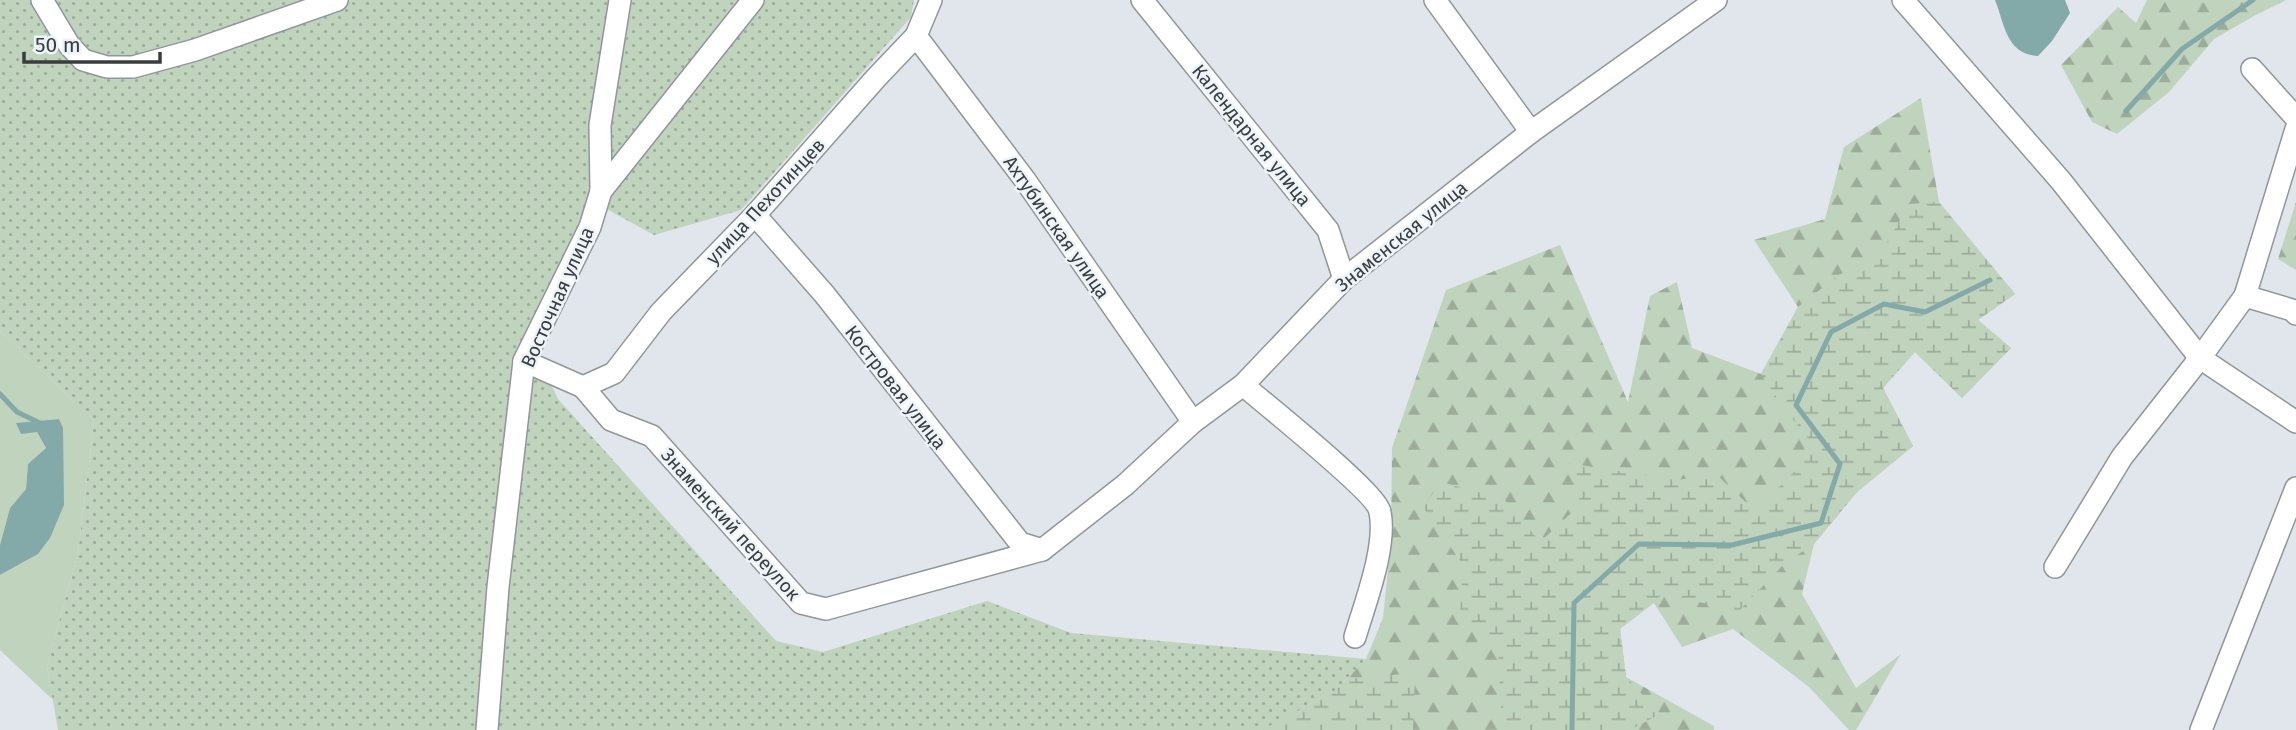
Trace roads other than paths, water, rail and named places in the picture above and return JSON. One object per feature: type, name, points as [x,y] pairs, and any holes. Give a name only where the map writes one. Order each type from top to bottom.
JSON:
[{"type":"street","points":[[41,0],[69,45],[83,60],[107,67],[133,67],[195,50],[337,0]]},
{"type":"street","points":[[601,191],[600,125],[620,0]]},
{"type":"street","name":"Восточная улица","points":[[487,730],[498,587],[524,361],[590,227],[601,191],[753,0]]},
{"type":"street","name":"улица Пехотинцев","points":[[583,387],[614,373],[660,312],[755,215],[916,36],[931,0]]},
{"type":"street","name":"Календарная улица","points":[[1142,0],[1328,230],[1344,279]]},
{"type":"street","name":"Знаменская улица","points":[[1042,550],[1125,485],[1194,422],[1243,385],[1344,279],[1531,132],[1716,0]]},
{"type":"street","points":[[1903,0],[2061,181],[2200,358],[2296,422]]},
{"type":"street","points":[[1439,1],[1531,132]]},
{"type":"street","name":"Ахтубинская улица","points":[[916,36],[1025,180],[1194,422]]},
{"type":"street","points":[[2252,69],[2296,118]]},
{"type":"street","points":[[2055,567],[2122,457],[2245,296],[2296,129]]},
{"type":"street","name":"Костровая улица","points":[[755,215],[825,295],[1020,543],[1042,550]]},
{"type":"street","points":[[2245,296],[2292,310],[2296,314]]},
{"type":"street","name":"Знаменский переулок","points":[[524,361],[583,387],[611,420],[652,436],[801,603],[826,609],[1042,550]]},
{"type":"street","points":[[1243,385],[1361,486],[1380,510],[1380,554],[1355,637]]},
{"type":"street","points":[[2201,730],[2296,488]]},
{"type":"water","points":[[1995,0],[2065,0],[2070,13],[2052,41],[2038,56],[2027,54],[2013,44]]},
{"type":"water","points":[[59,419],[63,428],[64,505],[50,538],[38,554],[0,575],[0,545],[10,508],[26,489],[28,464],[46,448],[37,432],[21,434],[16,423]]},
{"type":"waterway","points":[[2126,111],[2182,49],[2253,0]]},
{"type":"waterway","points":[[1572,730],[1574,603],[1639,544],[1732,545],[1821,523],[1840,464],[1796,405],[1831,332],[1884,304],[1925,312],[1990,280]]},
{"type":"waterway","points":[[0,394],[17,412],[42,424]]}]
